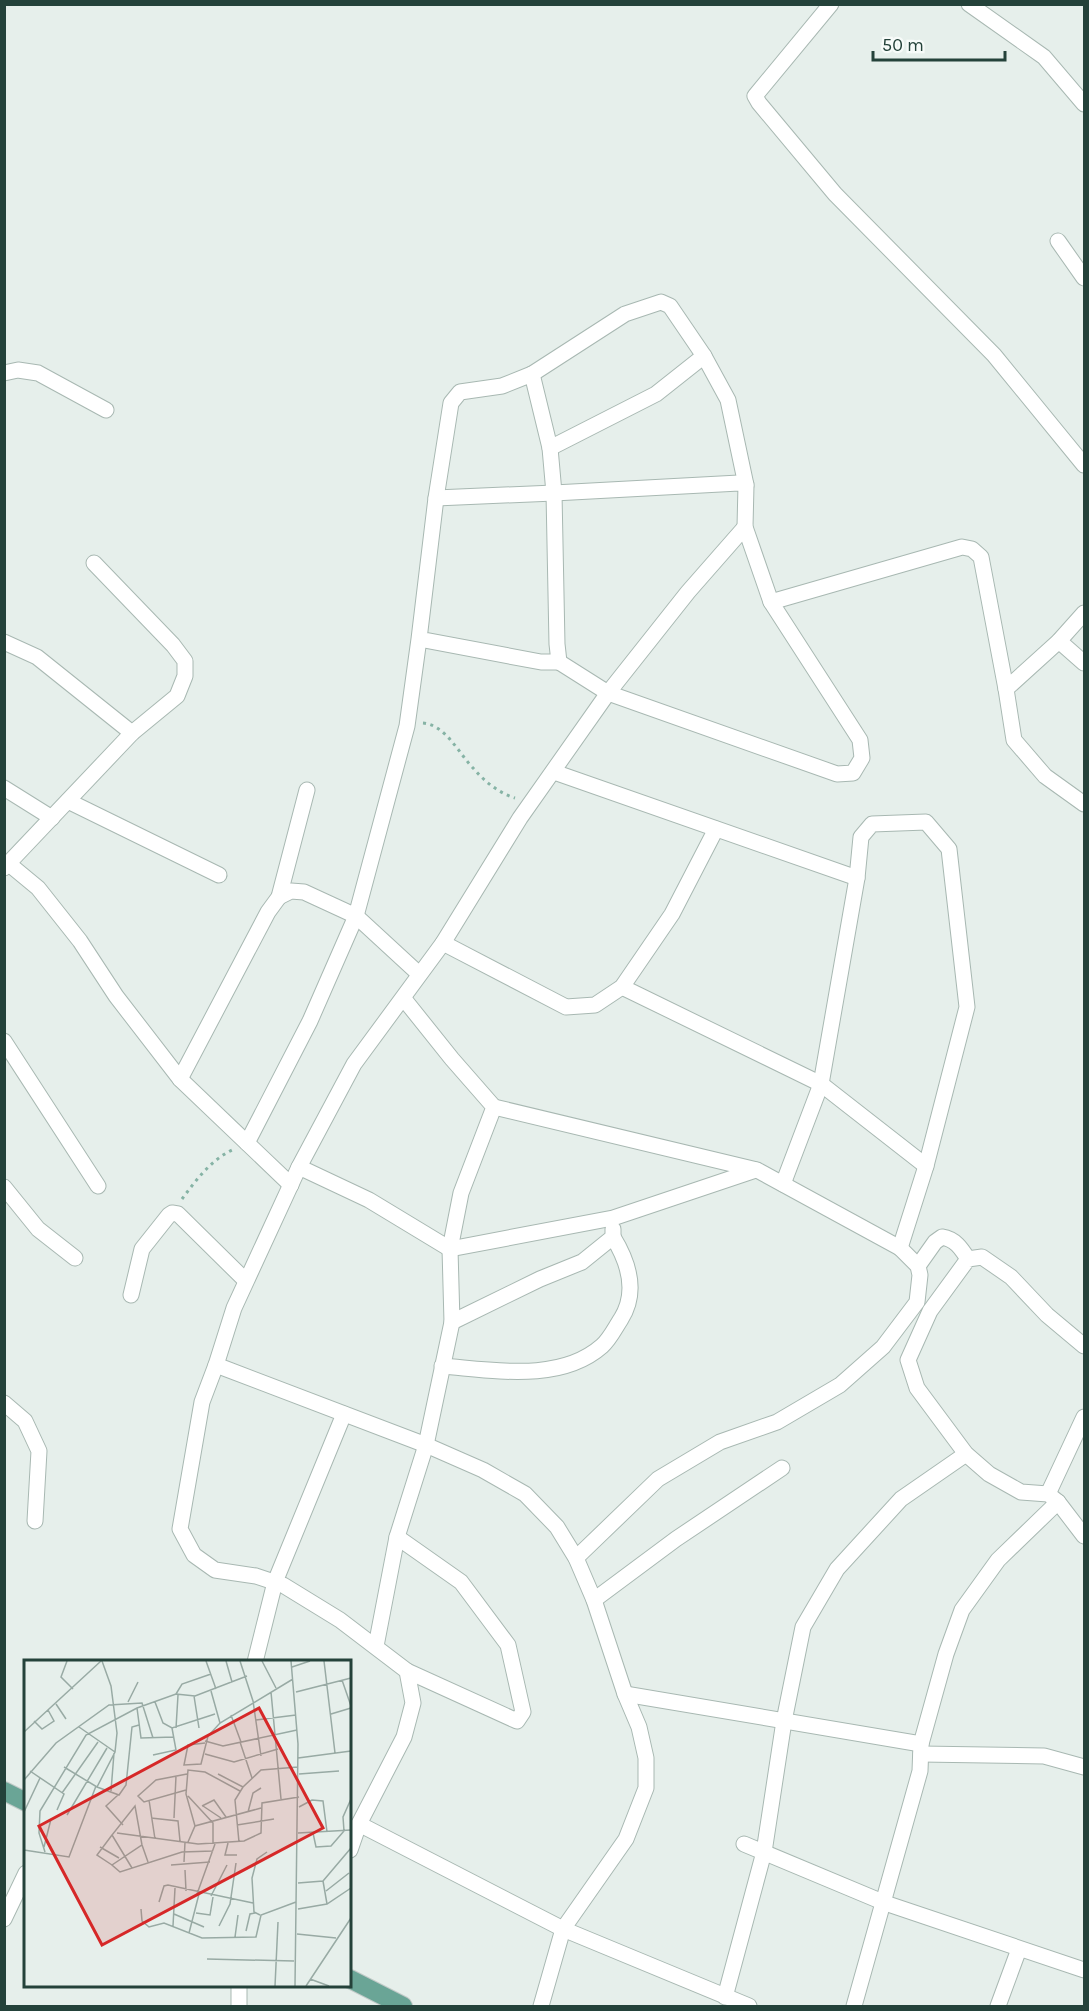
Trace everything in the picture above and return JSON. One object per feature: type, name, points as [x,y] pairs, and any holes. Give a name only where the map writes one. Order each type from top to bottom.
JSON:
[{"type":"main road","points":[[4,1791],[24,1801]]},
{"type":"main road","points":[[351,1980],[403,2007]]},
{"type":"street","points":[[831,4],[755,96],[835,194],[994,355],[1084,465]]},
{"type":"street","points":[[969,4],[1044,57],[1084,104]]},
{"type":"street","points":[[1058,241],[1084,278]]},
{"type":"street","points":[[247,1143],[310,1021],[356,916],[406,726],[436,498],[451,404],[460,393],[502,386],[532,374],[625,314],[662,302],[670,306],[704,356],[728,400],[746,485],[745,527],[771,602],[860,740],[862,758],[853,773],[837,774],[608,693],[559,662],[541,662],[419,639]]},
{"type":"street","points":[[550,448],[656,394],[704,356]]},
{"type":"street","points":[[4,373],[18,370],[38,373],[106,410]]},
{"type":"street","points":[[532,374],[550,448],[555,494],[559,662]]},
{"type":"street","points":[[436,498],[555,494],[739,483],[746,485]]},
{"type":"street","points":[[397,1537],[461,1582],[508,1645],[523,1712],[517,1721],[407,1671],[376,1646],[311,1601],[275,1582],[256,1576],[215,1570],[194,1555],[180,1529],[202,1402],[234,1308],[299,1167],[354,1064],[443,943],[534,800],[608,693],[688,592],[745,527]]},
{"type":"street","points":[[771,602],[962,547],[972,549],[981,557],[1014,740],[1045,776],[1084,804]]},
{"type":"street","points":[[94,563],[186,661],[185,676],[177,696],[132,733],[7,866],[38,888],[80,941],[116,996],[180,1079],[291,1185]]},
{"type":"street","points":[[1006,689],[1059,641],[1084,613]]},
{"type":"street","points":[[1059,641],[1084,663]]},
{"type":"street","points":[[4,642],[38,657],[132,733]]},
{"type":"street","points":[[554,772],[857,879]]},
{"type":"street","points":[[4,788],[52,818]]},
{"type":"street","points":[[180,1079],[279,897],[307,790]]},
{"type":"street","points":[[68,801],[219,875]]},
{"type":"street","points":[[783,1184],[821,1084],[857,879],[861,837],[872,824],[926,822],[949,849],[967,1006],[926,1166],[900,1248]]},
{"type":"street","points":[[443,943],[566,1007],[595,1005],[622,987],[672,914],[716,829]]},
{"type":"street","points":[[279,897],[291,891],[304,892],[356,916],[419,974]]},
{"type":"street","points":[[622,987],[821,1084],[926,1166]]},
{"type":"street","points":[[404,999],[494,1107],[757,1170],[900,1248],[918,1266],[920,1275],[916,1302],[883,1347],[840,1385],[777,1422],[720,1442],[658,1479],[576,1558]]},
{"type":"street","points":[[4,1041],[98,1186]]},
{"type":"street","points":[[376,1646],[397,1537],[426,1445],[452,1322],[450,1249],[460,1193],[494,1107]]},
{"type":"street","points":[[299,1167],[369,1200],[450,1249],[613,1218],[757,1170]]},
{"type":"street","points":[[4,1187],[38,1229],[75,1258]]},
{"type":"street","points":[[130,1295],[142,1249],[172,1213],[178,1214],[246,1281]]},
{"type":"street","points":[[442,1366],[527,1373],[580,1362],[604,1345],[627,1310],[631,1279],[624,1255],[614,1237],[613,1218]]},
{"type":"street","points":[[452,1322],[540,1279],[582,1262],[614,1237]]},
{"type":"street","points":[[918,1266],[935,1242],[942,1237],[950,1238],[961,1248],[968,1259]]},
{"type":"street","points":[[1084,1347],[1079,1340],[1047,1315],[1011,1277],[982,1257],[968,1259],[930,1311],[908,1360],[917,1388],[966,1454],[989,1474],[1021,1492],[1053,1498],[1084,1536]]},
{"type":"street","points":[[216,1365],[426,1445],[483,1470],[525,1494],[557,1527],[576,1558],[594,1600],[625,1694],[639,1727],[646,1758],[646,1788],[626,1839],[563,1929],[541,2007]]},
{"type":"street","points":[[4,1403],[25,1421],[39,1451],[35,1521]]},
{"type":"street","points":[[256,1660],[275,1582],[344,1414]]},
{"type":"street","points":[[854,2007],[885,1903],[920,1771],[921,1749],[946,1654],[962,1610],[998,1560],[1053,1498],[1084,1417]]},
{"type":"street","points":[[726,1997],[764,1852],[784,1721],[804,1627],[837,1569],[901,1499],[966,1454]]},
{"type":"street","points":[[594,1600],[676,1539],[782,1468]]},
{"type":"street","points":[[351,1847],[359,1824],[404,1737],[413,1702],[407,1671]]},
{"type":"street","points":[[625,1694],[784,1721],[921,1749],[1044,1756],[1084,1767]]},
{"type":"street","points":[[359,1824],[563,1929],[749,2007]]},
{"type":"street","points":[[744,1844],[885,1903],[1084,1970]]},
{"type":"street","points":[[4,1919],[24,1877]]},
{"type":"street","points":[[998,2007],[1019,1949]]},
{"type":"street","points":[[239,1987],[239,2007]]},
{"type":"path","points":[[406,726],[432,724],[442,731],[475,770],[502,794],[534,800]]},
{"type":"path","points":[[172,1213],[200,1176],[224,1154],[247,1143]]}]
